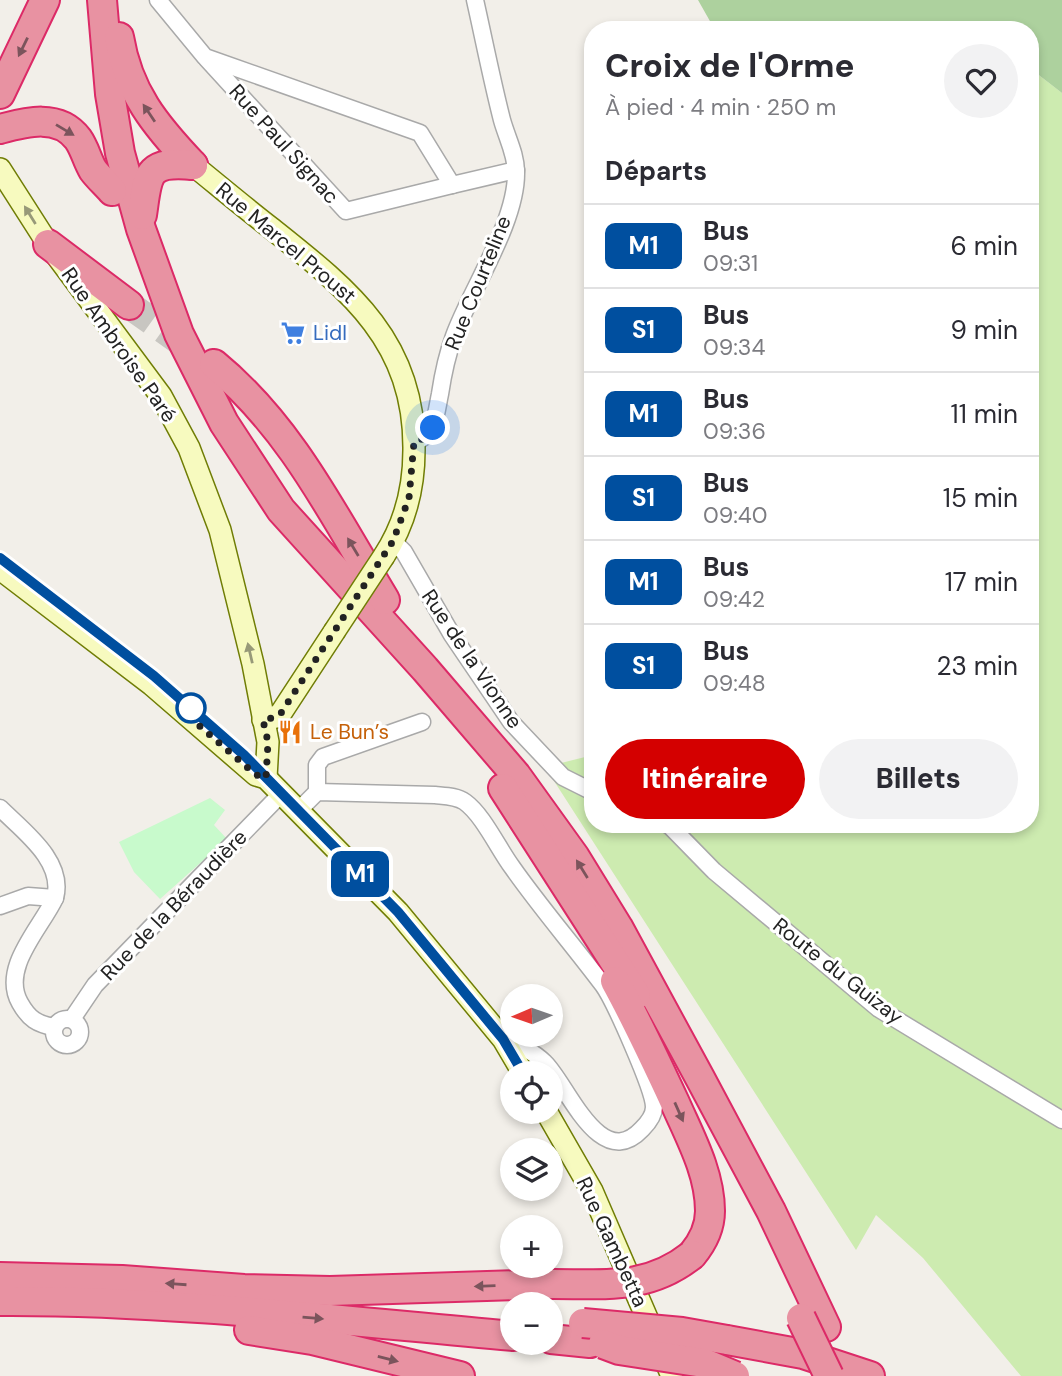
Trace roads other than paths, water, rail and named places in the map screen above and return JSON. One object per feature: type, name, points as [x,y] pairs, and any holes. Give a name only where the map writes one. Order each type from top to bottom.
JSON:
[{"type":"highway","points":[[0,94],[46,0]]},
{"type":"highway","points":[[84,0],[95,112],[112,191],[134,265],[164,341],[209,429],[268,519],[305,565],[447,720],[502,787],[548,855],[670,1051],[814,1323],[850,1376]]},
{"type":"highway","points":[[104,0],[114,11],[123,62],[133,86],[163,133],[193,165]]},
{"type":"highway","points":[[104,0],[110,94],[118,141],[141,229],[179,334],[224,423],[281,510],[425,669],[516,775],[575,857],[618,927],[771,1211],[814,1323],[828,1376]]},
{"type":"highway","points":[[0,129],[35,121],[64,127],[76,136],[93,170],[112,191]]},
{"type":"highway","points":[[141,229],[146,180],[152,172],[158,167],[174,163],[193,165]]},
{"type":"highway","points":[[48,244],[129,305]]},
{"type":"highway","points":[[214,364],[242,387],[271,419],[305,467],[425,669]]},
{"type":"highway","points":[[0,1277],[122,1280],[244,1289],[330,1291],[626,1283],[674,1269],[692,1255],[703,1237],[710,1214],[705,1174],[648,1044],[548,855]]},
{"type":"highway","points":[[244,1289],[291,1297],[500,1316]]},
{"type":"highway","points":[[0,1301],[106,1304],[274,1315],[500,1335]]},
{"type":"highway","points":[[32,1301],[62,1310],[216,1325],[312,1340],[460,1376]]},
{"type":"highway","points":[[563,1325],[619,1350],[682,1357],[704,1363],[732,1357],[803,1354],[870,1376]]},
{"type":"highway","points":[[563,1338],[682,1332],[732,1357],[792,1366],[828,1376]]},
{"type":"main road","name":"Rue Marcel Proust","points":[[193,165],[328,274],[369,316],[385,338],[405,385],[414,442]]},
{"type":"main road","name":"Rue Ambroise Paré","points":[[0,169],[48,244],[161,396],[188,448],[220,530],[253,664],[268,742],[266,778]]},
{"type":"main road","points":[[263,720],[281,713],[388,548],[409,498],[414,442]]},
{"type":"main road","points":[[0,569],[152,685],[256,775],[266,778],[398,912],[500,1035]]},
{"type":"main road","name":"Rue Gambetta","points":[[553,1124],[592,1191],[672,1376]]},
{"type":"street","name":"Rue Paul Signac","points":[[158,0],[205,57],[346,211],[516,170]]},
{"type":"street","name":"Rue Courteline","points":[[414,442],[421,440],[433,428],[454,336],[501,232],[516,187],[514,154],[503,123],[475,0]]},
{"type":"street","name":"Rue Paul Signac","points":[[205,57],[420,133],[452,185]]},
{"type":"street","name":"Rue de la Vionne","points":[[388,548],[404,552],[452,635],[511,722],[563,777],[584,788]]},
{"type":"street","points":[[298,811],[317,792],[317,765],[323,757],[422,722]]},
{"type":"street","points":[[317,792],[435,794],[465,802],[476,813],[519,877],[604,987],[653,1097],[652,1116],[636,1135],[624,1141],[601,1137],[545,1063],[522,1047]]},
{"type":"street","name":"Rue de la Béraudière","points":[[72,1019],[95,985],[281,794]]},
{"type":"street","points":[[0,808],[25,832],[54,867],[58,886],[55,898],[19,961],[14,981],[17,998],[27,1016],[39,1024],[54,1027]]},
{"type":"street","name":"Route du Guizay","points":[[677,833],[714,871],[879,1009],[1062,1120]]},
{"type":"street","points":[[0,906],[28,896],[55,898]]},
{"type":"street","points":[[72,1019],[80,1032],[77,1040],[62,1045],[55,1039],[54,1027],[59,1020],[72,1019]]},
{"type":"tunnel","points":[[129,305],[191,349]]},
{"type":"place","name":"Lidl","points":[[293,333]]},
{"type":"place","name":"Le Bun’s","points":[[290,732]]}]
